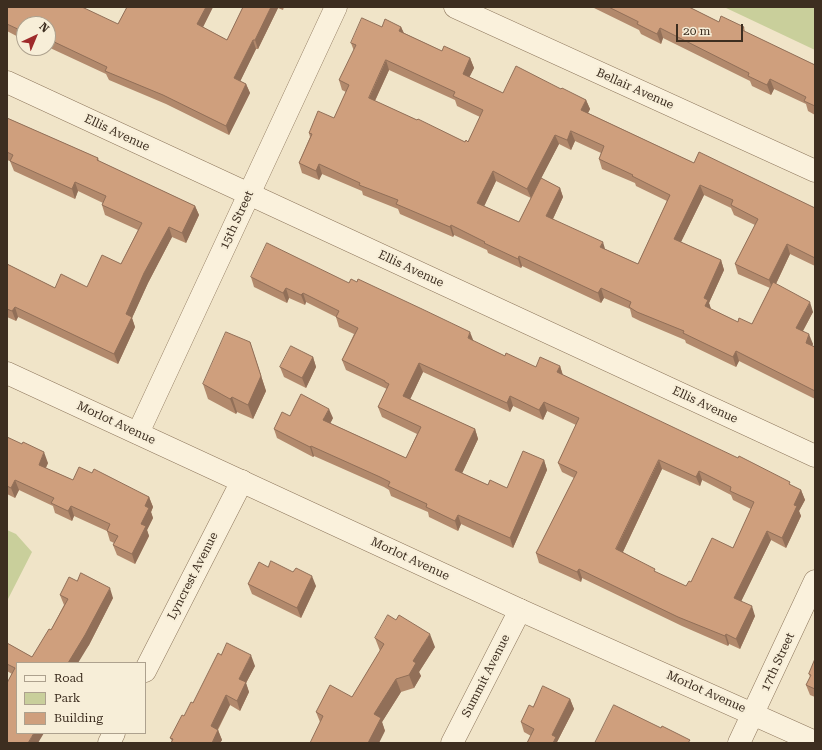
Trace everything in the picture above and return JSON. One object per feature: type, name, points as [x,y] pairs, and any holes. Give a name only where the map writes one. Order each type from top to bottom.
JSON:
[{"type":"street","name":"15th Street","points":[[138,433],[336,7]]},
{"type":"street","name":"Bellair Avenue","points":[[455,7],[815,171]]},
{"type":"street","name":"Ellis Avenue","points":[[7,82],[815,456]]},
{"type":"street","name":"Morlot Avenue","points":[[7,373],[520,610],[815,742]]},
{"type":"street","name":"Lyncrest Avenue","points":[[146,669],[242,481]]},
{"type":"street","name":"17th Street","points":[[740,743],[815,581]]},
{"type":"street","name":"Summit Avenue","points":[[452,743],[520,610]]},
{"type":"street","points":[[108,743],[113,734]]},
{"type":"green space","points":[[724,7],[815,7],[815,50]]},
{"type":"green space","points":[[7,530],[16,534],[32,552],[7,601]]},
{"type":"building","points":[[7,7],[82,7],[118,24],[127,7],[206,7],[197,24],[227,40],[243,7],[271,7],[234,78],[246,84],[226,126],[163,95],[105,71],[107,67],[56,43],[56,16],[16,16],[16,28],[7,24]]},
{"type":"building","points":[[609,7],[689,7],[719,22],[721,16],[744,27],[742,30],[815,65],[815,106],[804,101],[806,97],[770,79],[767,85],[748,76],[749,73],[660,28],[657,34]]},
{"type":"building","points":[[362,18],[382,27],[385,19],[401,27],[399,31],[442,51],[444,46],[470,58],[463,74],[503,93],[516,66],[586,100],[581,110],[694,163],[699,152],[815,208],[815,258],[787,244],[769,280],[735,264],[758,219],[731,205],[733,200],[700,185],[674,239],[721,260],[704,298],[708,300],[705,306],[738,322],[739,318],[752,324],[773,282],[810,302],[796,328],[809,334],[806,343],[815,347],[815,391],[736,351],[733,357],[683,333],[684,331],[637,312],[629,307],[631,302],[601,288],[598,293],[519,256],[518,259],[451,225],[450,227],[396,204],[398,200],[359,185],[360,183],[319,164],[316,171],[299,163],[312,134],[309,133],[318,111],[334,118],[349,85],[339,80],[356,45],[351,43]],"holes":[[[386,60],[455,92],[453,96],[483,110],[468,142],[466,140],[465,142],[418,119],[417,120],[369,98]],[[571,131],[604,146],[599,159],[670,195],[638,264],[600,247],[603,242],[546,216],[560,188],[541,178],[519,222],[477,203],[493,171],[527,189],[555,135],[567,140]]]},
{"type":"building","points":[[7,118],[98,158],[97,160],[195,206],[182,233],[169,227],[144,273],[126,314],[132,317],[114,354],[15,307],[12,311],[7,309],[7,264],[55,288],[61,274],[87,287],[102,255],[121,264],[142,223],[102,205],[106,196],[75,182],[72,189],[10,161],[13,155],[7,152]]},
{"type":"building","points":[[267,243],[349,283],[351,279],[357,282],[358,279],[422,309],[470,332],[468,338],[505,356],[506,353],[536,367],[540,357],[560,366],[557,372],[738,458],[739,456],[790,482],[789,484],[801,490],[794,505],[797,506],[782,538],[767,531],[734,598],[752,606],[736,639],[678,617],[579,569],[577,572],[536,553],[577,472],[558,463],[579,418],[544,402],[539,410],[510,396],[507,403],[419,363],[403,396],[475,429],[455,470],[488,485],[490,480],[507,488],[523,451],[544,460],[510,538],[458,515],[455,521],[426,507],[427,504],[388,486],[390,482],[311,446],[310,447],[274,429],[282,412],[290,416],[301,394],[329,409],[323,420],[406,458],[421,427],[378,407],[389,384],[342,360],[358,328],[336,317],[339,311],[303,293],[301,295],[286,288],[283,293],[251,277]],"holes":[[[659,460],[696,477],[699,471],[731,487],[730,491],[754,502],[733,548],[712,538],[691,582],[689,581],[686,586],[654,571],[655,569],[616,549]]]},
{"type":"building","points":[[226,332],[250,342],[261,376],[248,405],[232,397],[230,399],[203,384]]},
{"type":"building","points":[[291,346],[313,357],[302,378],[280,367]]},
{"type":"building","points":[[7,437],[22,444],[23,442],[44,452],[39,465],[73,480],[79,467],[92,473],[94,469],[149,497],[145,506],[149,508],[141,524],[146,526],[132,554],[113,545],[118,536],[107,531],[110,524],[71,506],[68,511],[51,503],[54,498],[15,480],[11,488],[7,486]]},
{"type":"building","points":[[271,561],[293,572],[296,568],[312,576],[297,608],[248,584],[259,562],[268,567]]},
{"type":"building","points":[[81,573],[110,588],[69,662],[16,662],[16,734],[33,734],[28,743],[7,743],[7,683],[15,668],[7,664],[7,643],[32,657],[49,629],[51,630],[68,599],[60,595],[69,577],[77,581]]},
{"type":"building","points":[[388,615],[396,620],[399,615],[430,634],[413,661],[416,663],[409,675],[396,679],[374,714],[381,718],[368,743],[310,743],[323,716],[316,712],[330,685],[352,697],[384,644],[375,638]]},
{"type":"building","points":[[227,643],[251,655],[239,679],[246,682],[237,701],[226,695],[211,726],[218,730],[212,743],[171,743],[173,739],[170,738],[182,715],[184,716],[191,702],[193,703],[218,653],[221,655]]},
{"type":"building","points":[[815,659],[815,689],[806,685],[811,675],[809,674]]},
{"type":"building","points":[[543,686],[570,699],[552,735],[556,737],[553,743],[527,743],[534,729],[521,722],[529,705],[533,707]]},
{"type":"building","points":[[614,705],[661,728],[662,726],[690,740],[688,743],[595,743]]}]
